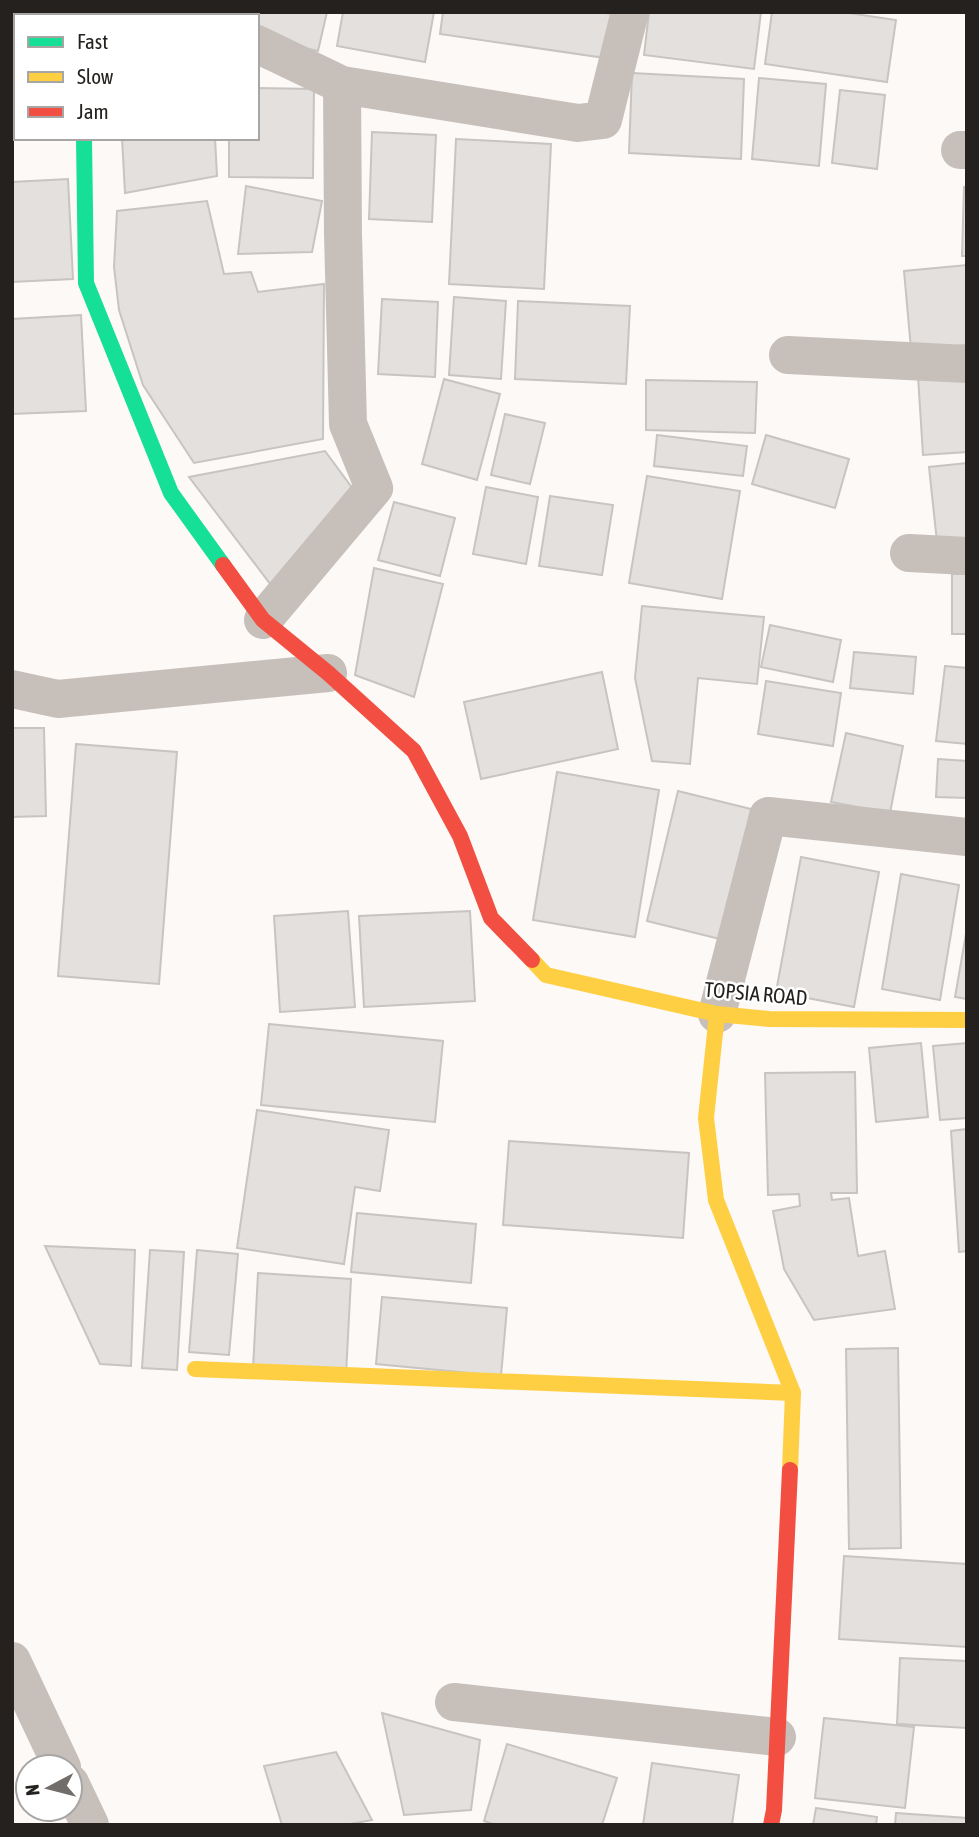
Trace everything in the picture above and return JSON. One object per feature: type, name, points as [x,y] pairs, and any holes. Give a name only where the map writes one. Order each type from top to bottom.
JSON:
[{"type":"street","points":[[259,45],[342,85],[578,123],[603,120],[630,12]]},
{"type":"street","points":[[263,620],[374,488],[348,424],[342,234],[342,85]]},
{"type":"street","points":[[84,140],[86,283],[172,493],[263,620],[328,673]]},
{"type":"street","points":[[788,355],[967,364]]},
{"type":"street","points":[[909,552],[967,556]]},
{"type":"street","points":[[12,689],[58,699],[328,673]]},
{"type":"street","name":"TOPSIA ROAD","points":[[328,673],[414,751],[460,836],[491,918],[546,975],[718,1014],[769,1019],[967,1020]]},
{"type":"street","points":[[771,1825],[774,1810],[793,1393],[716,1200],[706,1118],[718,1014],[768,816],[967,836]]},
{"type":"street","points":[[195,1369],[793,1393]]},
{"type":"street","points":[[12,1661],[55,1753]]},
{"type":"street","points":[[454,1702],[777,1737]]},
{"type":"building","points":[[327,12],[318,51],[259,37],[259,14],[256,14]]},
{"type":"building","points":[[343,12],[434,12],[425,62],[337,46]]},
{"type":"building","points":[[443,12],[598,12],[619,15],[612,59],[440,34]]},
{"type":"building","points":[[649,12],[761,12],[754,69],[644,55]]},
{"type":"building","points":[[772,12],[842,12],[896,20],[887,82],[765,64]]},
{"type":"building","points":[[632,73],[744,79],[741,159],[629,153]]},
{"type":"building","points":[[759,78],[826,84],[819,166],[752,159]]},
{"type":"building","points":[[259,88],[314,89],[313,178],[229,177],[229,140],[259,140]]},
{"type":"building","points":[[840,90],[885,95],[877,169],[832,163]]},
{"type":"building","points":[[372,132],[436,135],[432,222],[369,219]]},
{"type":"building","points":[[456,139],[551,144],[544,289],[449,284]]},
{"type":"building","points":[[122,140],[215,140],[217,176],[125,193]]},
{"type":"building","points":[[68,179],[73,279],[12,282],[12,182]]},
{"type":"building","points":[[246,186],[322,201],[312,252],[238,254]]},
{"type":"building","points":[[964,187],[967,187],[967,256],[962,256]]},
{"type":"building","points":[[207,201],[224,274],[251,272],[258,292],[324,284],[323,439],[194,463],[143,385],[119,310],[114,267],[117,211]]},
{"type":"building","points":[[967,265],[967,345],[911,349],[904,271]]},
{"type":"building","points":[[454,297],[506,301],[501,379],[449,375]]},
{"type":"building","points":[[382,299],[438,302],[435,377],[378,374]]},
{"type":"building","points":[[518,301],[630,306],[626,384],[515,379]]},
{"type":"building","points":[[81,315],[86,411],[12,414],[12,319]]},
{"type":"building","points":[[967,374],[967,452],[923,455],[918,376]]},
{"type":"building","points":[[444,379],[500,394],[477,480],[422,464]]},
{"type":"building","points":[[646,380],[757,382],[755,433],[646,430]]},
{"type":"building","points":[[505,414],[545,423],[530,484],[491,475]]},
{"type":"building","points":[[657,435],[747,446],[743,476],[654,466]]},
{"type":"building","points":[[766,435],[849,459],[835,508],[752,484]]},
{"type":"building","points":[[325,451],[353,489],[277,593],[189,477]]},
{"type":"building","points":[[967,463],[967,539],[937,542],[929,467]]},
{"type":"building","points":[[647,476],[740,491],[722,599],[629,583]]},
{"type":"building","points":[[486,487],[538,497],[526,564],[473,554]]},
{"type":"building","points":[[550,496],[613,505],[602,575],[539,566]]},
{"type":"building","points":[[394,502],[455,518],[440,576],[378,560]]},
{"type":"building","points":[[374,568],[443,584],[414,697],[355,675]]},
{"type":"building","points":[[952,574],[967,574],[967,634],[952,634]]},
{"type":"building","points":[[642,606],[764,617],[757,684],[698,678],[690,764],[652,761],[635,678]]},
{"type":"building","points":[[770,625],[841,640],[833,682],[761,667]]},
{"type":"building","points":[[854,652],[916,657],[913,694],[850,688]]},
{"type":"building","points":[[945,666],[967,668],[967,744],[936,741]]},
{"type":"building","points":[[602,672],[618,749],[481,779],[464,702]]},
{"type":"building","points":[[766,681],[841,693],[833,746],[758,734]]},
{"type":"building","points":[[12,728],[44,728],[46,816],[12,817]]},
{"type":"building","points":[[846,733],[903,746],[890,813],[831,802]]},
{"type":"building","points":[[76,744],[177,752],[159,984],[58,976]]},
{"type":"building","points":[[938,759],[967,761],[967,798],[936,797]]},
{"type":"building","points":[[557,772],[659,790],[635,937],[533,920]]},
{"type":"building","points":[[678,791],[759,811],[728,941],[647,921]]},
{"type":"building","points":[[801,857],[879,872],[854,1007],[776,992]]},
{"type":"building","points":[[901,874],[959,885],[940,1000],[882,989]]},
{"type":"building","points":[[348,911],[355,1007],[280,1012],[274,916]]},
{"type":"building","points":[[470,911],[475,1001],[364,1007],[359,916]]},
{"type":"building","points":[[967,928],[967,999],[955,997]]},
{"type":"building","points":[[269,1024],[443,1041],[435,1122],[261,1105]]},
{"type":"building","points":[[921,1043],[928,1117],[876,1122],[869,1048]]},
{"type":"building","points":[[967,1043],[967,1118],[940,1120],[933,1046]]},
{"type":"building","points":[[855,1072],[857,1193],[831,1193],[832,1200],[849,1198],[858,1256],[885,1251],[895,1309],[814,1320],[784,1269],[773,1211],[800,1206],[799,1194],[768,1195],[765,1073]]},
{"type":"building","points":[[257,1110],[389,1130],[380,1191],[355,1187],[344,1264],[237,1248]]},
{"type":"building","points":[[967,1129],[967,1251],[959,1252],[951,1131]]},
{"type":"building","points":[[509,1141],[689,1153],[683,1238],[503,1225]]},
{"type":"building","points":[[357,1213],[476,1224],[471,1283],[351,1272]]},
{"type":"building","points":[[45,1246],[135,1250],[131,1366],[100,1364]]},
{"type":"building","points":[[150,1250],[184,1252],[177,1370],[142,1368]]},
{"type":"building","points":[[197,1250],[238,1254],[229,1355],[189,1352]]},
{"type":"building","points":[[258,1273],[351,1279],[346,1374],[253,1369]]},
{"type":"building","points":[[382,1297],[507,1308],[501,1376],[376,1364]]},
{"type":"building","points":[[898,1348],[901,1548],[849,1549],[846,1349]]},
{"type":"building","points":[[844,1556],[967,1564],[967,1647],[839,1639]]},
{"type":"building","points":[[900,1658],[967,1661],[967,1728],[897,1724]]},
{"type":"building","points":[[382,1713],[480,1740],[471,1810],[404,1815]]},
{"type":"building","points":[[824,1718],[914,1727],[905,1808],[815,1798]]},
{"type":"building","points":[[507,1744],[617,1778],[602,1825],[496,1825],[484,1821]]},
{"type":"building","points":[[336,1752],[372,1820],[345,1825],[282,1825],[264,1766]]},
{"type":"building","points":[[652,1763],[739,1775],[732,1825],[643,1825]]},
{"type":"building","points":[[816,1808],[877,1817],[876,1825],[813,1825]]},
{"type":"building","points":[[896,1813],[967,1818],[967,1825],[895,1825]]},
{"type":"traffic: fast","points":[[84,140],[86,283],[171,493],[223,565]]},
{"type":"traffic: slow","points":[[532,960],[546,975],[717,1014],[769,1019],[967,1020]]},
{"type":"traffic: slow","points":[[717,1014],[706,1118],[716,1200],[793,1393],[790,1470]]},
{"type":"traffic: slow","points":[[195,1369],[793,1393]]},
{"type":"traffic: jam","points":[[223,565],[263,620],[328,673],[414,751],[460,836],[491,918],[532,960]]},
{"type":"traffic: jam","points":[[771,1825],[774,1810],[790,1470]]}]
